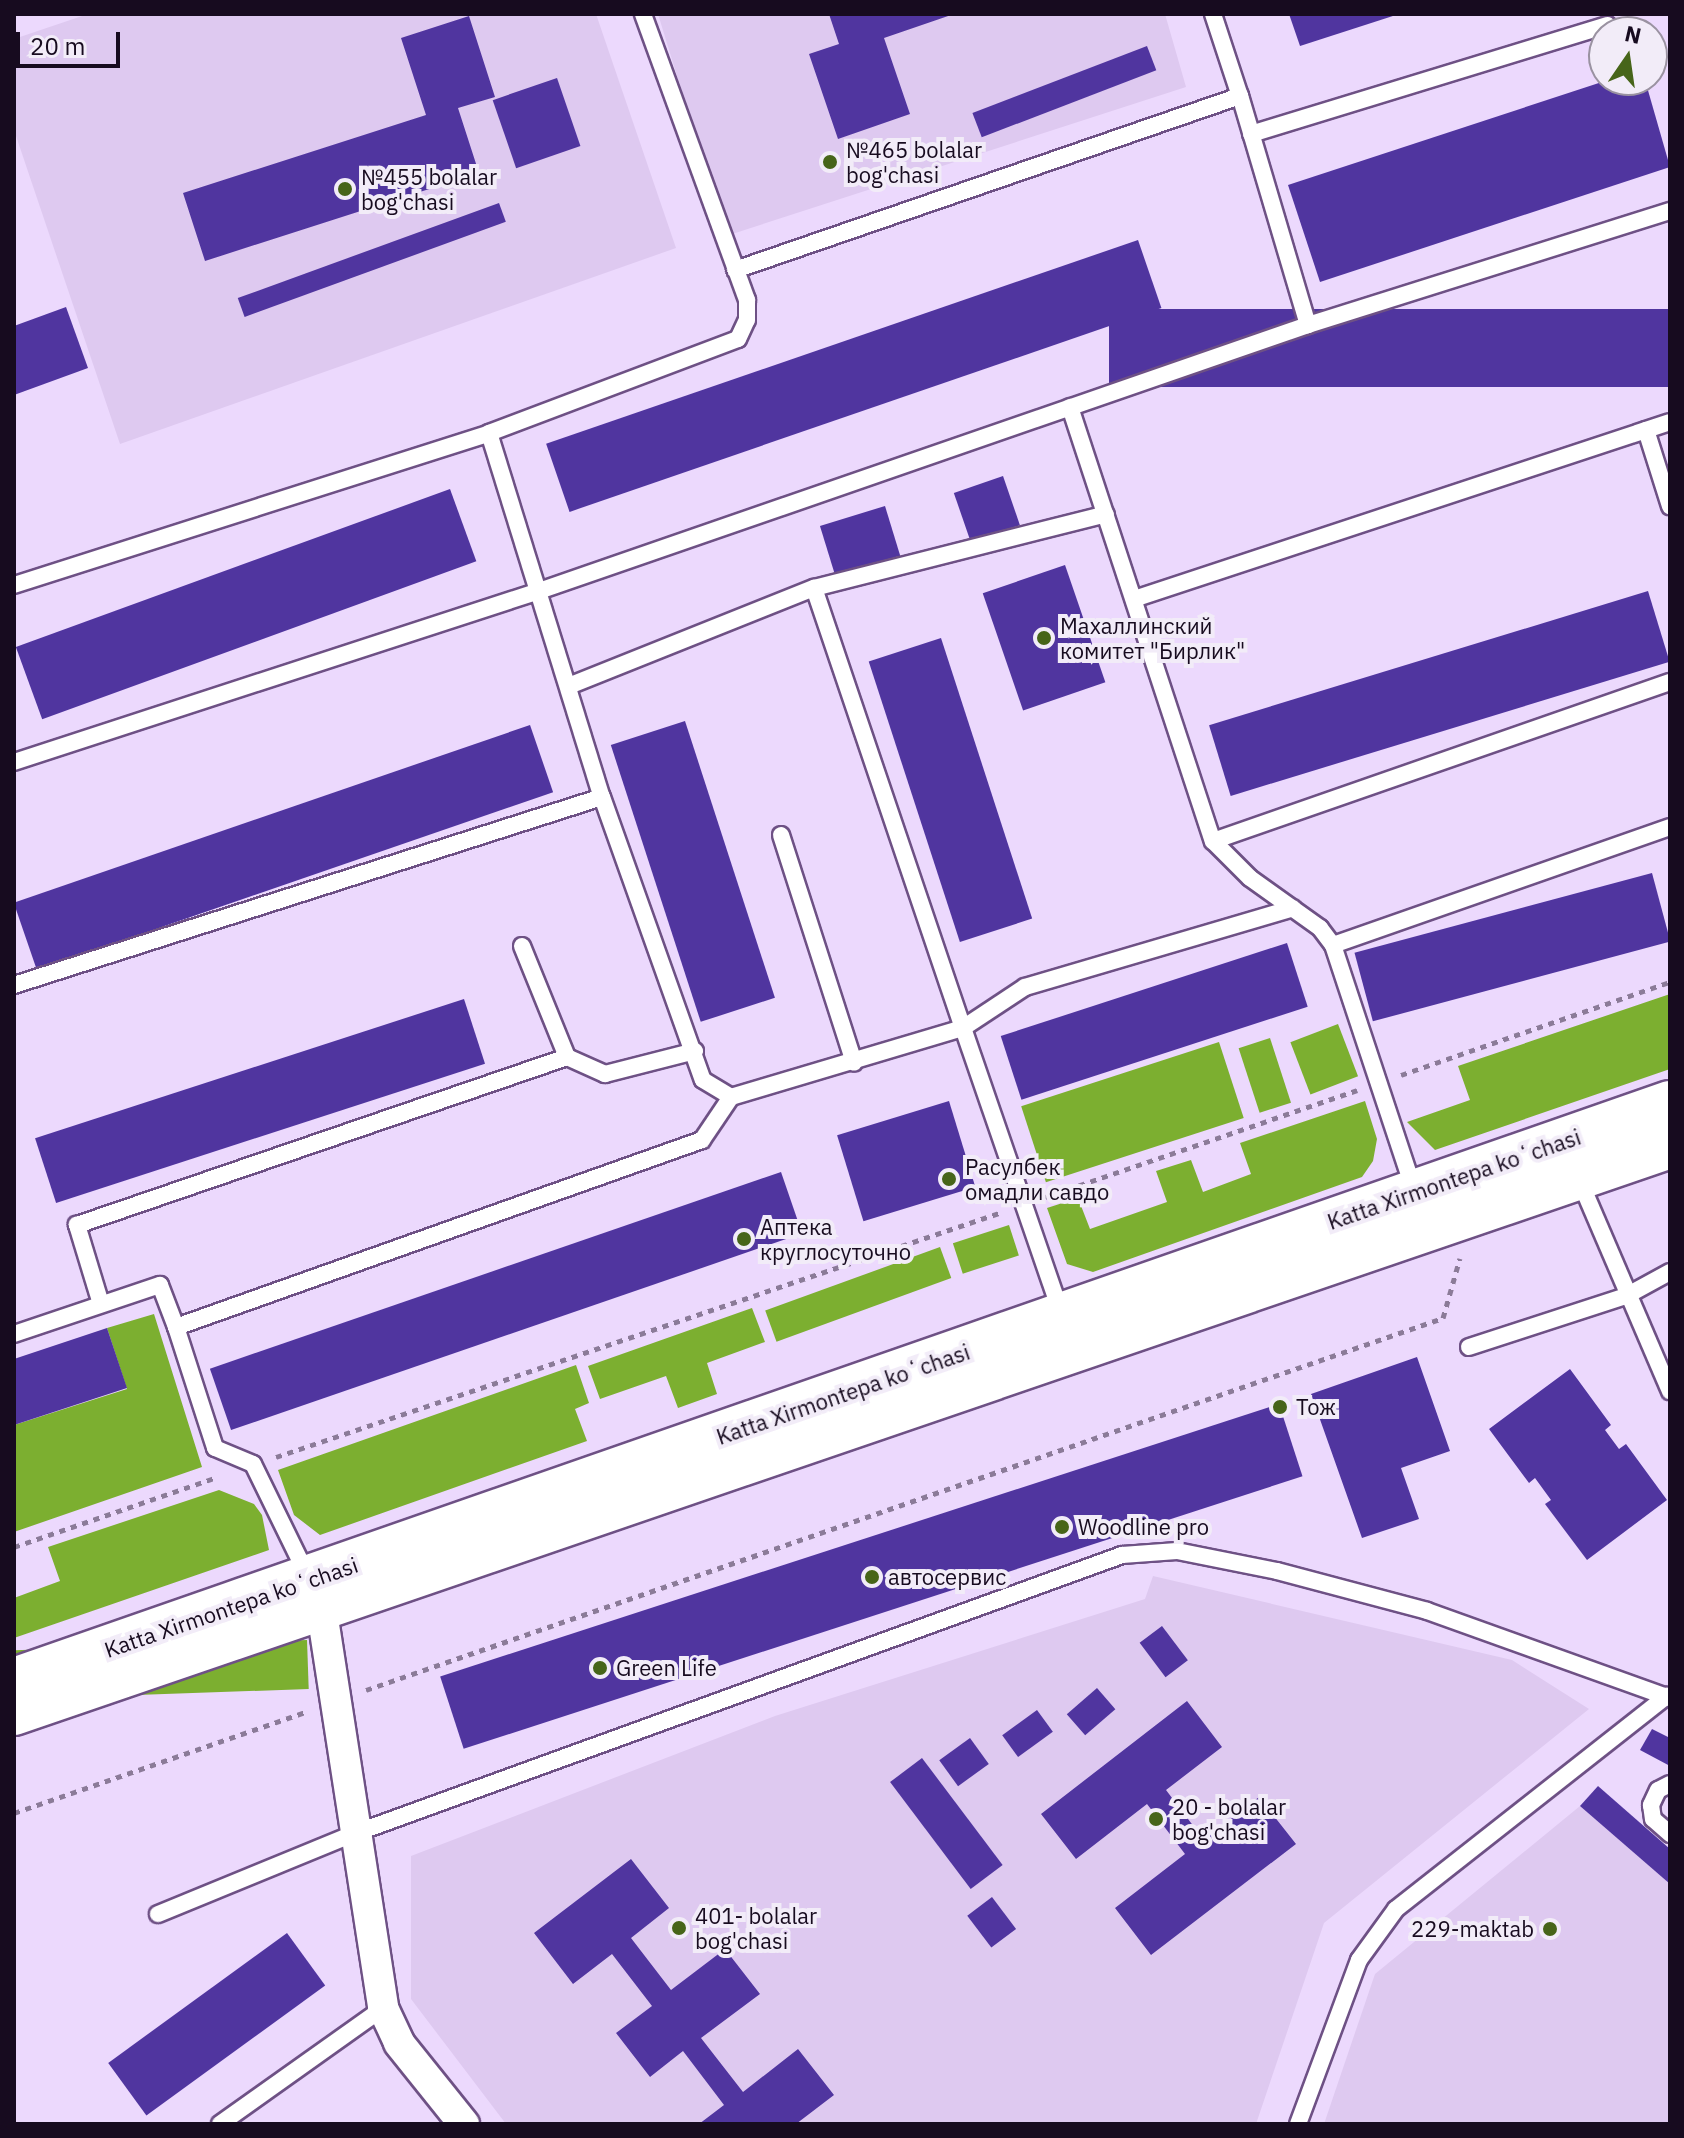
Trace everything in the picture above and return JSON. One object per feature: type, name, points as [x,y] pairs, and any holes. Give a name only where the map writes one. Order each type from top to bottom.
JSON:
[{"type":"main road","name":"Katta Xirmontepa koʻchasi","points":[[1068,1334],[1415,1192],[1670,1103]]},
{"type":"main road","name":"Katta Xirmontepa koʻchasi","points":[[14,1713],[316,1596],[1068,1334],[1578,1178],[1670,1146]]},
{"type":"main road","name":"Katta Xirmontepa koʻchasi","points":[[14,1680],[316,1596]]},
{"type":"street","points":[[316,1596],[383,2008],[399,2043],[464,2124]]},
{"type":"lane","points":[[14,585],[489,433],[738,339],[747,320],[747,300],[643,14]]},
{"type":"lane","points":[[1213,14],[1308,325]]},
{"type":"lane","points":[[1251,134],[1588,31]]},
{"type":"lane","points":[[735,270],[1240,96]]},
{"type":"lane","points":[[14,762],[539,591],[1308,325],[1670,211]]},
{"type":"lane","points":[[1070,407],[1213,841],[1250,878],[1293,908],[1333,945],[1415,1192]]},
{"type":"lane","points":[[1134,599],[1670,422]]},
{"type":"lane","points":[[1646,430],[1670,506]]},
{"type":"lane","points":[[489,433],[571,685],[602,797],[703,1080],[731,1097]]},
{"type":"lane","points":[[571,685],[814,588],[1106,514]]},
{"type":"lane","points":[[814,588],[1068,1334]]},
{"type":"lane","points":[[1213,841],[1670,682]]},
{"type":"lane","points":[[14,985],[602,797]]},
{"type":"lane","points":[[1333,945],[1670,827]]},
{"type":"lane","points":[[781,835],[854,1063]]},
{"type":"lane","points":[[176,1327],[702,1140],[731,1097],[854,1063],[963,1028],[1025,987],[1293,908]]},
{"type":"lane","points":[[522,946],[567,1057]]},
{"type":"lane","points":[[101,1304],[77,1225],[567,1057],[605,1074],[695,1051]]},
{"type":"lane","points":[[1578,1178],[1626,1296],[1670,1391]]},
{"type":"lane","points":[[1469,1347],[1626,1296],[1670,1272]]},
{"type":"lane","points":[[14,1334],[160,1285],[215,1448],[253,1464],[316,1596]]},
{"type":"lane","points":[[158,1914],[353,1834],[1122,1555],[1177,1551],[1277,1571],[1427,1611],[1668,1697]]},
{"type":"lane","points":[[1298,2124],[1359,1960],[1396,1909],[1668,1697]]},
{"type":"lane","points":[[1670,1784],[1658,1790],[1651,1805],[1653,1819],[1670,1834]]},
{"type":"lane","points":[[220,2124],[383,2008]]},
{"type":"path","points":[[14,1547],[1670,982]]},
{"type":"path","points":[[14,1813],[1443,1318],[1461,1253]]},
{"type":"shaded area","name":"№455 bolalar bog'chasi","points":[[88,14],[596,14],[676,248],[120,444],[14,130],[14,39]]},
{"type":"shaded area","name":"№465 bolalar bog'chasi","points":[[658,14],[1165,14],[1186,87],[726,236]]},
{"type":"shaded area","points":[[1153,1576],[1512,1660],[1589,1709],[1324,1923],[1256,2124],[506,2124],[411,1999],[411,1856],[775,1716],[1145,1599]]},
{"type":"shaded area","name":"229-maktab","points":[[1580,1806],[1670,1884],[1670,2124],[1324,2124],[1375,1974]]},
{"type":"green space","points":[[1670,994],[1670,1069],[1435,1150],[1407,1122],[1470,1100],[1458,1066]]},
{"type":"green space","points":[[1338,1024],[1358,1076],[1310,1095],[1290,1042]]},
{"type":"green space","points":[[1270,1038],[1291,1103],[1260,1113],[1239,1048]]},
{"type":"green space","points":[[1219,1042],[1244,1118],[1046,1182],[1021,1106]]},
{"type":"green space","points":[[1365,1101],[1377,1139],[1373,1161],[1362,1177],[1093,1272],[1067,1264],[1047,1208],[1078,1198],[1090,1229],[1167,1202],[1156,1171],[1191,1160],[1203,1192],[1251,1174],[1240,1143]]},
{"type":"green space","points":[[1009,1225],[1019,1255],[963,1274],[953,1243]]},
{"type":"green space","points":[[940,1247],[951,1278],[777,1342],[765,1311]]},
{"type":"green space","points":[[752,1308],[765,1342],[707,1363],[717,1394],[678,1408],[666,1376],[600,1399],[588,1366]]},
{"type":"green space","points":[[154,1314],[202,1467],[14,1532],[14,1425],[127,1389],[107,1328]]},
{"type":"green space","points":[[576,1365],[589,1403],[575,1409],[587,1441],[320,1535],[294,1515],[278,1470]]},
{"type":"green space","points":[[219,1490],[254,1504],[262,1515],[269,1550],[14,1638],[14,1598],[60,1581],[48,1547]]},
{"type":"green space","points":[[307,1640],[309,1689],[17,1699],[15,1650]]},
{"type":"building","points":[[829,14],[954,14],[884,38],[910,114],[838,139],[809,54],[839,44]]},
{"type":"building","points":[[1289,14],[1396,14],[1396,15],[1300,46]]},
{"type":"building","points":[[469,16],[495,97],[458,108],[479,173],[205,261],[183,193],[426,115],[401,38]]},
{"type":"building","points":[[1147,46],[1156,70],[982,137],[972,113]]},
{"type":"building","points":[[557,78],[580,146],[516,168],[493,100]]},
{"type":"building","points":[[1588,87],[1588,96],[1650,96],[1670,167],[1320,282],[1288,185]]},
{"type":"building","points":[[499,203],[506,222],[245,317],[238,298]]},
{"type":"building","points":[[1138,240],[1161,308],[570,512],[546,444]]},
{"type":"building","points":[[66,307],[88,368],[14,395],[14,326]]},
{"type":"building","points":[[1109,309],[1670,309],[1670,387],[1109,387]]},
{"type":"building","points":[[1003,476],[1020,525],[971,542],[954,493]]},
{"type":"building","points":[[450,489],[476,561],[42,719],[16,647]]},
{"type":"building","points":[[885,506],[900,556],[835,576],[820,526]]},
{"type":"building","name":"Махаллинский комитет \"Бирлик\"","points":[[1065,565],[1105,682],[1023,711],[983,593]]},
{"type":"building","points":[[1648,591],[1670,662],[1231,796],[1209,725]]},
{"type":"building","points":[[941,638],[1032,919],[960,942],[869,661]]},
{"type":"building","points":[[685,721],[775,998],[701,1022],[611,745]]},
{"type":"building","points":[[530,725],[553,792],[37,970],[14,903]]},
{"type":"building","points":[[1652,873],[1670,942],[1373,1021],[1354,953]]},
{"type":"building","points":[[1287,943],[1308,1007],[1021,1100],[1001,1036]]},
{"type":"building","points":[[464,999],[485,1064],[56,1203],[35,1138]]},
{"type":"building","points":[[949,1101],[975,1187],[863,1221],[837,1135]]},
{"type":"building","points":[[781,1172],[802,1233],[231,1430],[210,1369]]},
{"type":"building","points":[[107,1328],[127,1388],[14,1425],[14,1359]]},
{"type":"building","points":[[1417,1357],[1450,1451],[1401,1468],[1419,1519],[1362,1538],[1311,1394]]},
{"type":"building","points":[[1570,1369],[1611,1425],[1605,1430],[1619,1449],[1626,1444],[1667,1500],[1587,1560],[1545,1504],[1551,1500],[1535,1478],[1529,1483],[1489,1429]]},
{"type":"building","name":"автосервис","points":[[1279,1404],[1302,1476],[464,1749],[440,1677]]},
{"type":"building","points":[[1162,1626],[1188,1660],[1166,1677],[1140,1643]]},
{"type":"building","points":[[1097,1688],[1115,1709],[1085,1735],[1067,1714]]},
{"type":"building","points":[[1187,1701],[1222,1747],[1166,1790],[1204,1840],[1259,1797],[1296,1844],[1151,1955],[1115,1908],[1185,1854],[1147,1804],[1076,1859],[1041,1814]]},
{"type":"building","points":[[1037,1710],[1053,1732],[1018,1757],[1002,1735]]},
{"type":"building","points":[[1652,1729],[1670,1738],[1670,1766],[1640,1750]]},
{"type":"building","points":[[970,1738],[989,1764],[958,1786],[939,1760]]},
{"type":"building","points":[[922,1758],[1003,1865],[971,1889],[890,1782]]},
{"type":"building","points":[[1598,1786],[1670,1849],[1670,1884],[1580,1806]]},
{"type":"building","points":[[631,1859],[669,1908],[631,1938],[671,1990],[725,1949],[760,1994],[701,2038],[743,2092],[798,2049],[834,2095],[796,2124],[699,2124],[724,2105],[683,2051],[650,2077],[616,2033],[652,2006],[612,1954],[573,1984],[534,1933]]},
{"type":"building","points":[[992,1897],[1016,1929],[991,1948],[967,1916]]},
{"type":"building","points":[[287,1933],[325,1986],[146,2115],[108,2063]]},
{"type":"place","name":"№465 bolalar bog'chasi","points":[[830,162]]},
{"type":"place","name":"№455 bolalar bog'chasi","points":[[345,189]]},
{"type":"place","name":"Махаллинский комитет \"Бирлик\"","points":[[1044,638]]},
{"type":"place","name":"Расулбек омадли савдо","points":[[949,1179]]},
{"type":"place","name":"Аптека круглосуточно","points":[[744,1239]]},
{"type":"place","name":"Тож","points":[[1280,1407]]},
{"type":"place","name":"Woodline pro","points":[[1062,1527]]},
{"type":"place","name":"автосервис","points":[[872,1577]]},
{"type":"place","name":"Green Life","points":[[600,1668]]},
{"type":"place","name":"20 - bolalar bog'chasi","points":[[1156,1819]]},
{"type":"place","name":"401- bolalar bog'chasi","points":[[679,1928]]},
{"type":"place","name":"229-maktab","points":[[1550,1929]]}]
